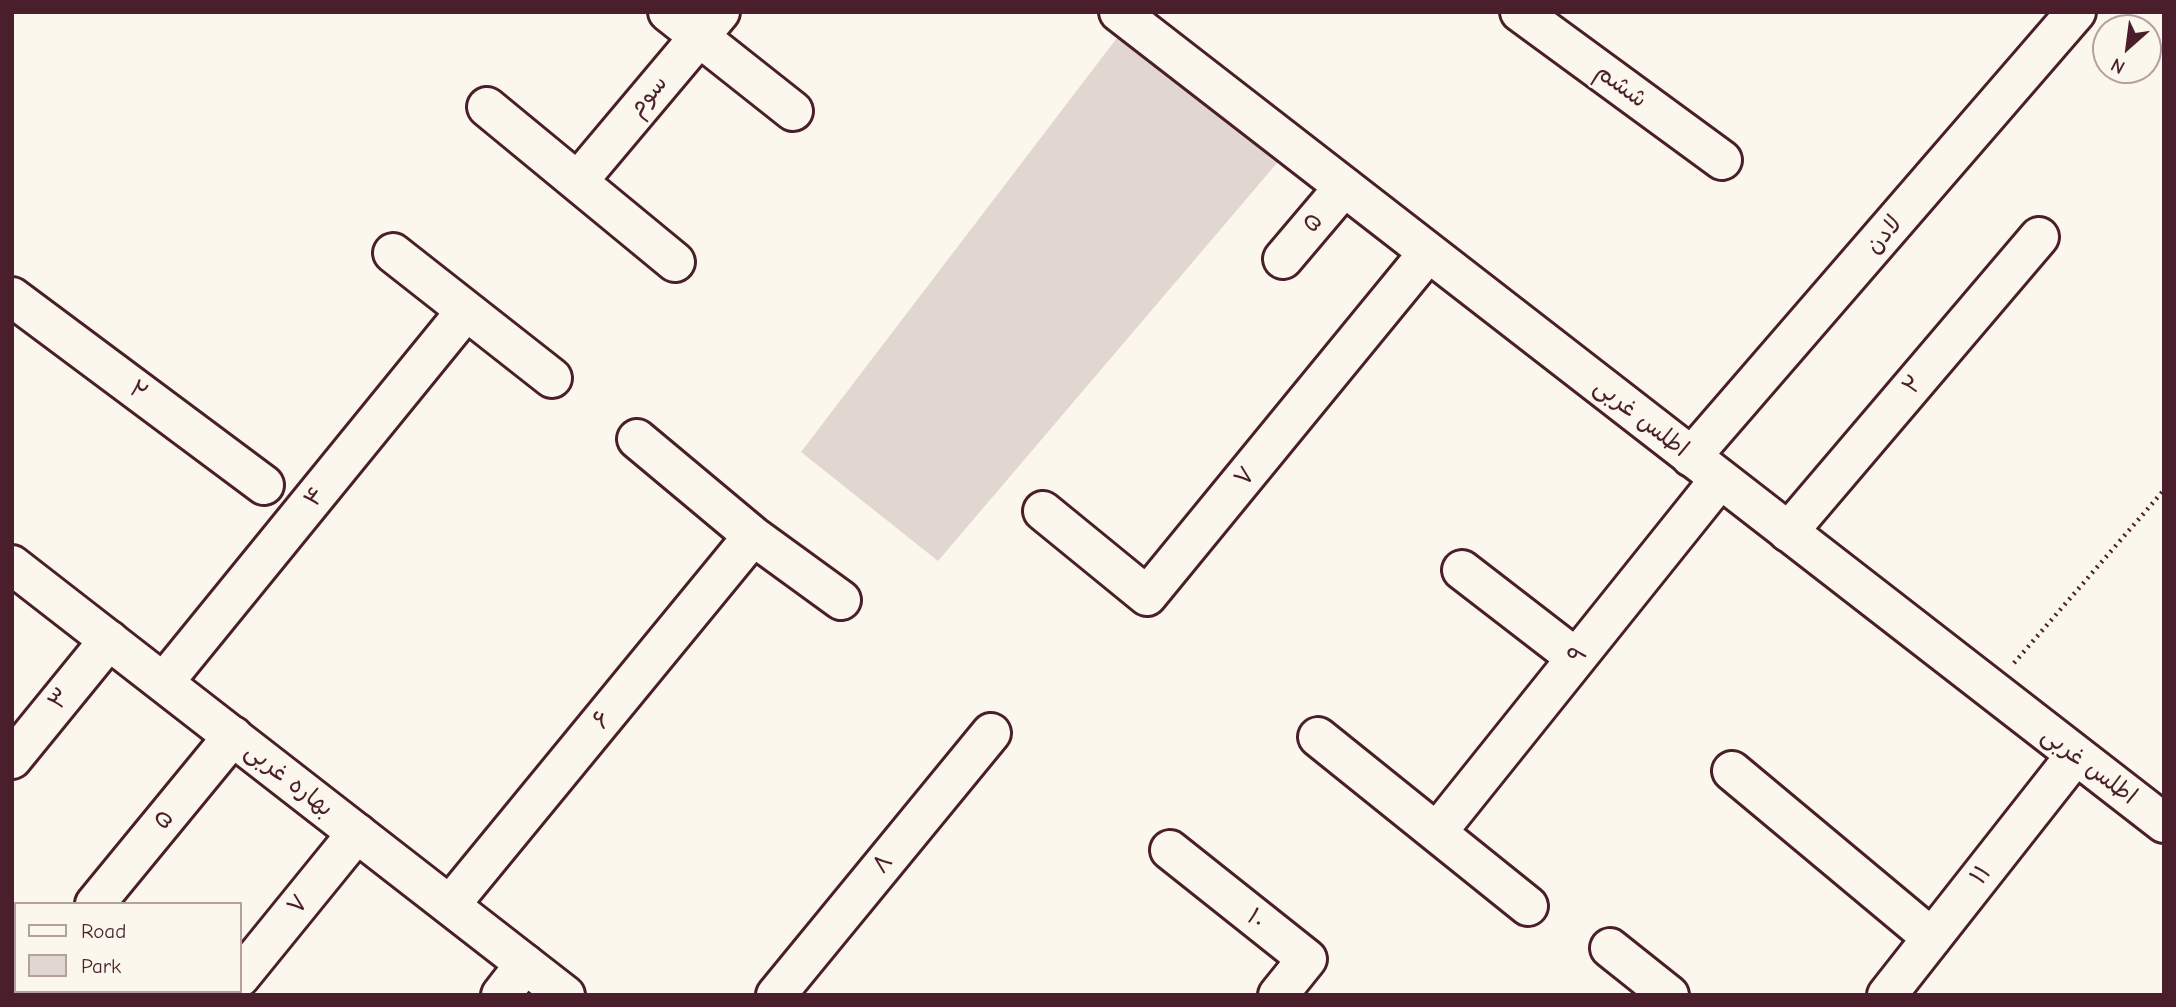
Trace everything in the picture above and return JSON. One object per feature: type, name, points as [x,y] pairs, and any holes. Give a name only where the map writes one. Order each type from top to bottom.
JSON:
[{"type":"street","points":[[667,12],[708,25],[793,111]]},
{"type":"street","name":"اطلس غربی","points":[[1119,12],[2164,823]]},
{"type":"street","name":"ششم","points":[[1520,12],[1722,160]]},
{"type":"street","name":"لادن","points":[[1705,468],[2076,12]]},
{"type":"street","name":"سوم","points":[[578,181],[708,25]]},
{"type":"street","points":[[487,107],[675,262]]},
{"type":"street","name":"۵","points":[[1283,259],[1344,187]]},
{"type":"street","name":"۲","points":[[1788,532],[2039,237]]},
{"type":"street","points":[[393,253],[552,378]]},
{"type":"street","name":"۷","points":[[1043,511],[1147,596],[1429,253]]},
{"type":"street","name":"۲","points":[[12,297],[264,485]]},
{"type":"street","name":"۴","points":[[163,682],[466,311]]},
{"type":"street","points":[[637,439],[753,536],[841,600]]},
{"type":"street","name":"۹","points":[[1437,832],[1576,658],[1705,468]]},
{"type":"street","name":"۶","points":[[450,905],[753,536]]},
{"type":"street","name":"بهاره غربی","points":[[12,565],[565,995]]},
{"type":"street","points":[[1462,570],[1576,658]]},
{"type":"street","name":"۳","points":[[12,759],[109,640]]},
{"type":"street","name":"۸","points":[[776,995],[991,733]]},
{"type":"street","name":"۵","points":[[97,902],[233,736]]},
{"type":"street","points":[[1318,737],[1528,906]]},
{"type":"street","name":"۱۱","points":[[1888,995],[2075,756]]},
{"type":"street","points":[[1732,771],[1932,938]]},
{"type":"street","name":"۷","points":[[242,975],[357,833]]},
{"type":"street","name":"۱۰","points":[[1170,850],[1307,959],[1278,995]]},
{"type":"street","points":[[1610,948],[1668,995]]},
{"type":"street","points":[[501,995],[525,964]]},
{"type":"path","points":[[1990,690],[2164,490]]},
{"type":"green space","points":[[1123,30],[1283,156],[938,561],[801,452]]}]
